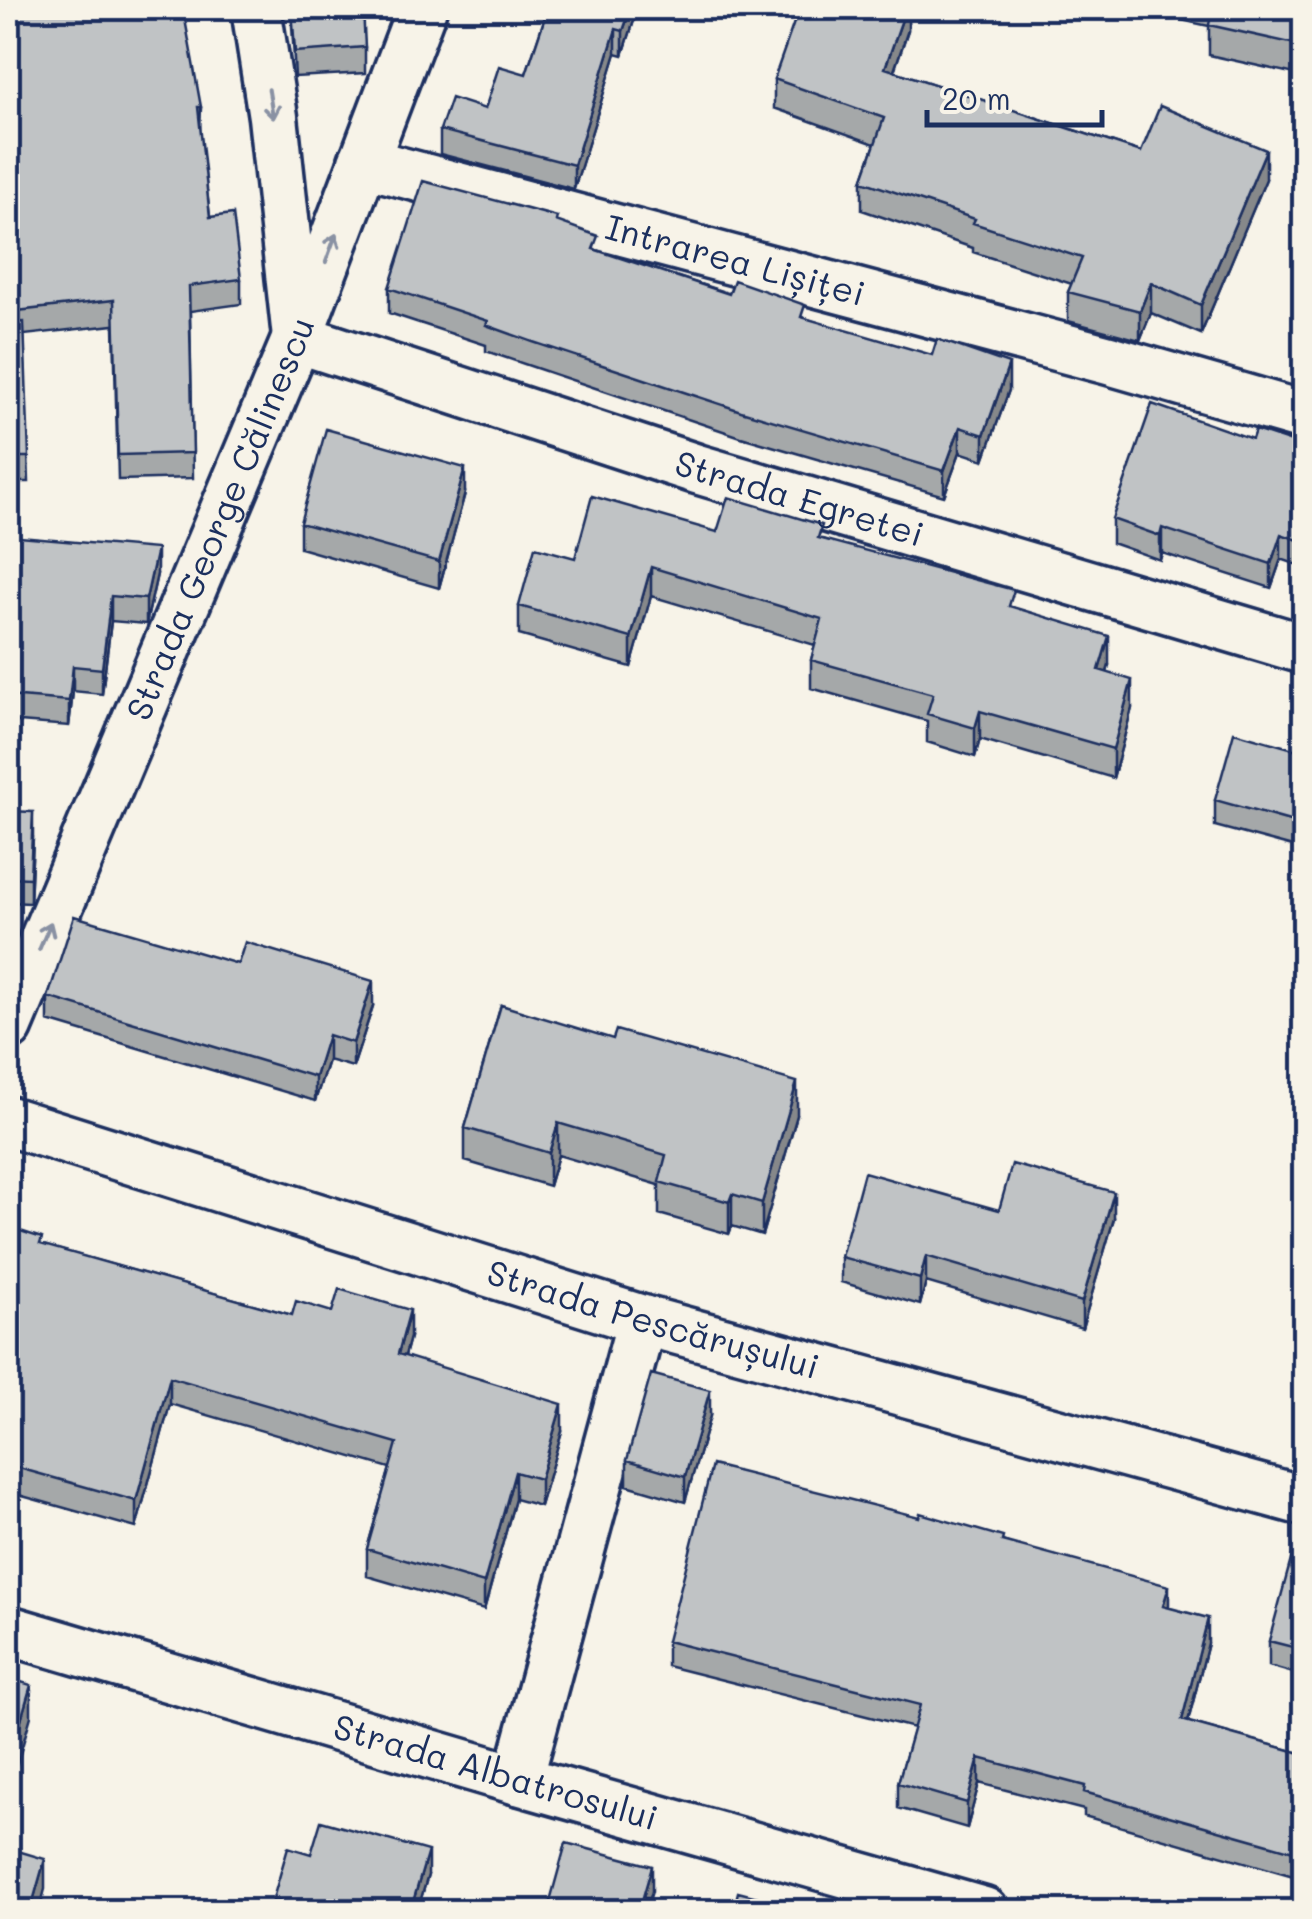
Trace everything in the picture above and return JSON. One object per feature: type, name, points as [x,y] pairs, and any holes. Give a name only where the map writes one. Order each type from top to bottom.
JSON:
[{"type":"street","points":[[256,8],[273,118],[297,338]]},
{"type":"street","name":"Strada George Călinescu","points":[[8,1026],[297,338],[422,8]]},
{"type":"street","name":"Intrarea Lișiței","points":[[363,162],[1109,360],[1304,416]]},
{"type":"street","name":"Strada Egretei","points":[[297,338],[697,469],[1304,649]]},
{"type":"street","name":"Strada Pescărușului","points":[[8,1120],[642,1320],[1304,1501]]},
{"type":"street","points":[[518,1780],[642,1320]]},
{"type":"street","name":"Strada Albatrosului","points":[[8,1630],[984,1912]]},
{"type":"building","points":[[8,8],[183,8],[201,107],[210,217],[233,214],[241,279],[189,286],[193,453],[118,455],[114,300],[8,312]]},
{"type":"building","points":[[292,8],[363,8],[365,47],[295,52]]},
{"type":"building","points":[[548,8],[631,8],[623,31],[616,29],[574,165],[440,130],[451,98],[485,109],[499,66],[526,74]]},
{"type":"building","points":[[799,8],[906,8],[885,68],[1141,152],[1160,106],[1266,150],[1201,305],[1151,283],[1140,311],[1068,292],[1082,258],[862,181],[884,118],[774,79]]},
{"type":"building","points":[[1212,8],[1304,8],[1304,46],[1209,25]]},
{"type":"building","points":[[423,181],[557,217],[556,221],[598,236],[593,249],[729,294],[734,280],[805,305],[801,317],[932,355],[937,339],[1009,364],[984,435],[960,427],[944,471],[741,411],[533,342],[486,325],[488,321],[389,288]]},
{"type":"building","points":[[24,322],[29,457],[8,457],[8,323]]},
{"type":"building","points":[[1152,404],[1252,439],[1255,430],[1304,446],[1304,542],[1281,534],[1271,564],[1162,528],[1160,536],[1112,519]]},
{"type":"building","points":[[326,429],[465,468],[439,562],[300,523]]},
{"type":"building","points":[[592,496],[717,532],[728,497],[822,525],[818,538],[1014,590],[1009,606],[1109,636],[1099,670],[1132,680],[1113,749],[980,711],[975,728],[927,714],[933,694],[811,660],[822,619],[651,567],[631,638],[519,606],[535,547],[575,558]]},
{"type":"building","points":[[8,536],[157,549],[146,599],[111,596],[102,669],[73,666],[69,701],[8,696]]},
{"type":"building","points":[[1234,732],[1304,752],[1304,825],[1215,800]]},
{"type":"building","points":[[8,811],[33,812],[30,878],[8,877]]},
{"type":"building","points":[[74,916],[238,964],[245,942],[373,981],[353,1043],[328,1035],[315,1077],[48,997]]},
{"type":"building","points":[[501,1005],[613,1039],[616,1030],[797,1082],[762,1203],[732,1194],[729,1202],[659,1182],[666,1155],[558,1123],[549,1153],[465,1128]]},
{"type":"building","points":[[1012,1164],[1114,1192],[1082,1302],[926,1256],[920,1279],[841,1257],[864,1172],[999,1210]]},
{"type":"building","points":[[8,1227],[42,1238],[40,1244],[292,1315],[296,1301],[332,1312],[339,1289],[410,1310],[398,1354],[562,1404],[540,1479],[515,1472],[484,1583],[367,1549],[397,1443],[170,1377],[136,1501],[8,1465]]},
{"type":"building","points":[[651,1374],[710,1390],[685,1477],[627,1460]]},
{"type":"building","points":[[712,1465],[919,1517],[920,1513],[1003,1537],[1002,1541],[1169,1586],[1163,1606],[1208,1618],[1182,1720],[1304,1754],[1304,1854],[1084,1792],[1085,1786],[979,1758],[967,1803],[898,1783],[920,1705],[667,1641]]},
{"type":"building","points":[[1299,1530],[1304,1532],[1304,1650],[1269,1641]]},
{"type":"building","points":[[8,1678],[31,1685],[8,1764]]},
{"type":"building","points":[[321,1821],[428,1851],[410,1912],[316,1912],[273,1899],[288,1847],[311,1854]]},
{"type":"building","points":[[566,1843],[652,1866],[643,1897],[699,1912],[547,1912]]},
{"type":"building","points":[[8,1848],[45,1859],[30,1912],[8,1912]]},
{"type":"building","points":[[738,1892],[808,1910],[808,1912],[733,1912]]}]
